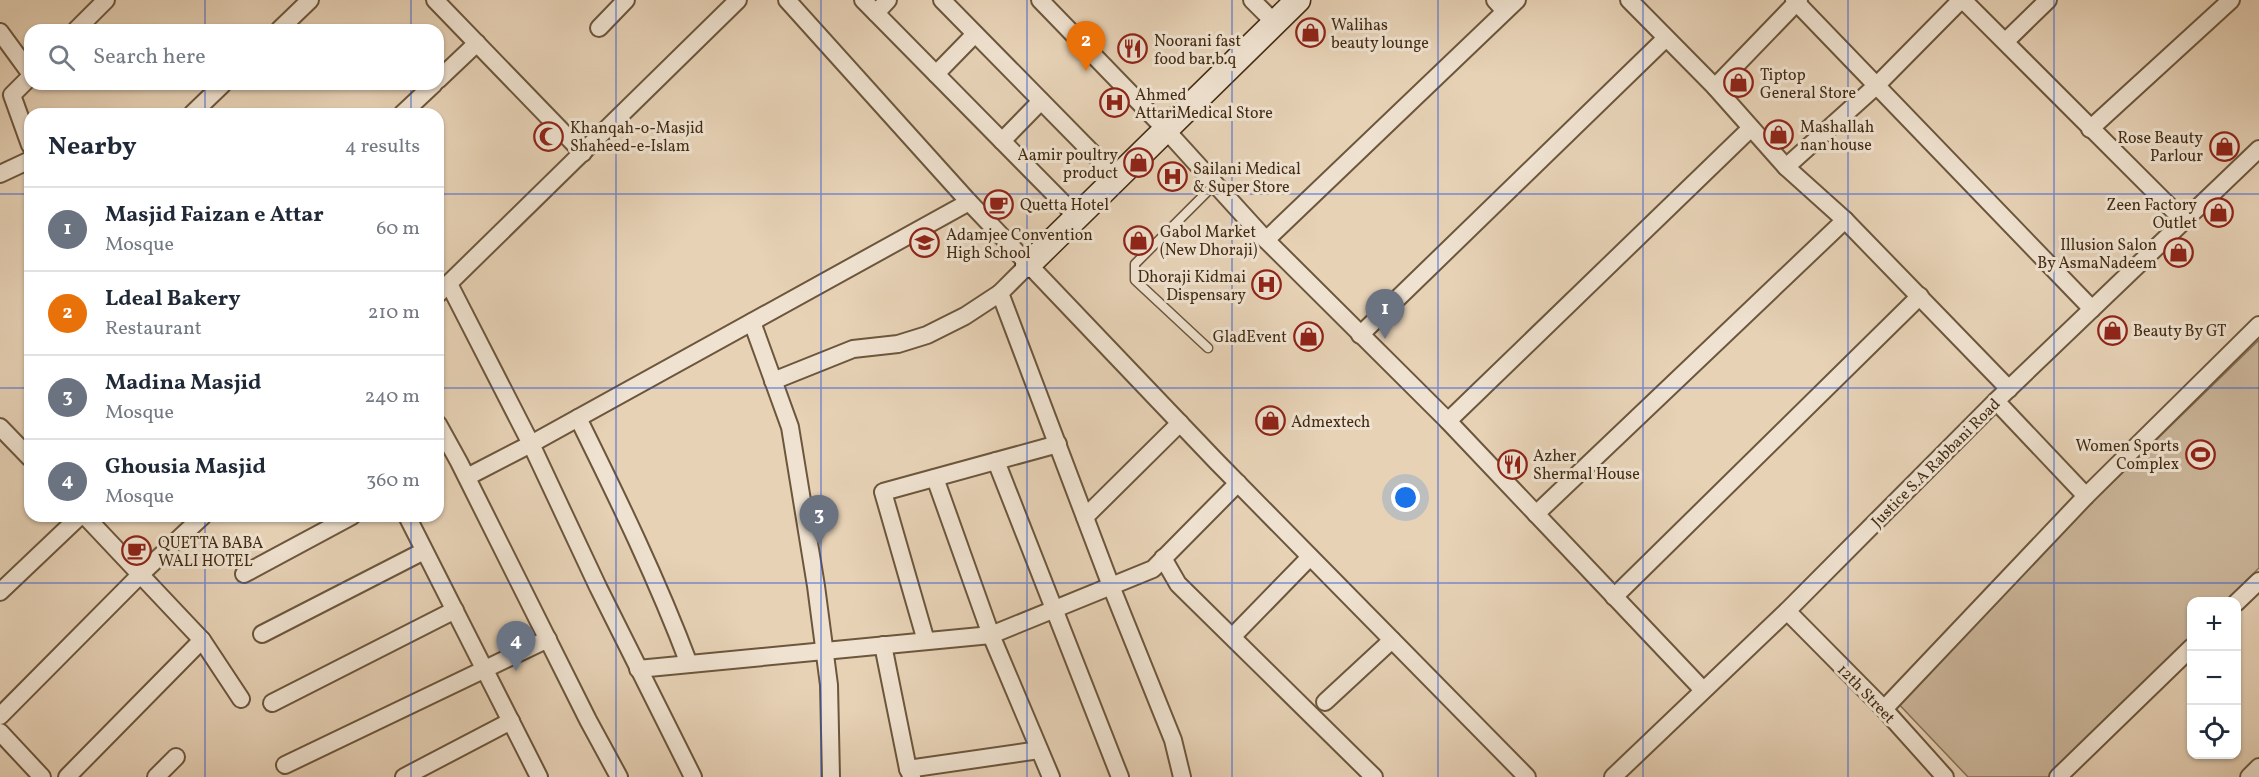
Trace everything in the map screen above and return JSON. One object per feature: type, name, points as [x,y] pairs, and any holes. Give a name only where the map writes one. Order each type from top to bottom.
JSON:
[{"type":"street","points":[[82,24],[106,0]]},
{"type":"street","points":[[285,24],[310,0]]},
{"type":"street","points":[[435,0],[583,153]]},
{"type":"street","points":[[599,28],[626,0]]},
{"type":"street","points":[[444,288],[738,0]]},
{"type":"street","points":[[787,0],[1028,265],[1527,777]]},
{"type":"street","points":[[863,0],[1077,217]]},
{"type":"street","points":[[876,13],[888,0]]},
{"type":"street","points":[[942,0],[1117,178]]},
{"type":"street","points":[[1040,0],[1166,130],[1266,240],[1448,421],[1703,690]]},
{"type":"street","points":[[1252,0],[1275,22]]},
{"type":"street","points":[[773,381],[853,349],[898,344],[927,335],[964,316],[1000,293],[1298,0]]},
{"type":"street","points":[[1629,0],[1715,87],[1786,167],[1845,220],[2009,389]]},
{"type":"street","points":[[1786,167],[1875,86],[1962,0],[2006,41],[2090,129],[2184,221]]},
{"type":"street","points":[[2006,41],[2048,0]]},
{"type":"street","points":[[2090,129],[2231,0]]},
{"type":"street","points":[[1715,87],[1796,1],[1875,86],[2092,309]]},
{"type":"street","points":[[1266,240],[1506,4]]},
{"type":"street","points":[[0,32],[24,65]]},
{"type":"street","points":[[936,74],[975,34]]},
{"type":"street","points":[[1360,335],[1666,38]]},
{"type":"street","points":[[444,74],[477,43]]},
{"type":"street","points":[[24,83],[12,95],[24,128]]},
{"type":"street","points":[[198,108],[217,90]]},
{"type":"street","points":[[408,108],[428,90]]},
{"type":"street","points":[[1002,141],[1041,101]]},
{"type":"street","points":[[1448,421],[1751,128]]},
{"type":"street","name":"Justice S.A Rabbani Road","points":[[1613,777],[1787,611],[1996,401],[2259,149]]},
{"type":"street","points":[[0,174],[24,163]]},
{"type":"street","points":[[467,477],[531,444],[969,202]]},
{"type":"street","points":[[1536,514],[1845,220]]},
{"type":"street","points":[[444,291],[531,444],[598,587],[693,777]]},
{"type":"street","points":[[1000,293],[1111,586],[1173,740],[1178,775]]},
{"type":"street","points":[[1614,597],[1920,296]]},
{"type":"street","points":[[752,322],[790,427],[816,586],[829,685],[831,777]]},
{"type":"street","points":[[1884,709],[2086,496],[2259,326]]},
{"type":"street","points":[[1996,401],[2086,496]]},
{"type":"street","points":[[578,418],[638,541],[689,664]]},
{"type":"street","points":[[1085,517],[1180,423]]},
{"type":"street","points":[[0,427],[24,452]]},
{"type":"street","points":[[444,435],[619,777]]},
{"type":"street","points":[[926,640],[883,492],[1058,444]]},
{"type":"street","points":[[996,461],[1120,777]]},
{"type":"street","points":[[934,478],[991,635],[1051,777]]},
{"type":"street","points":[[638,669],[991,635],[1153,569],[1238,483]]},
{"type":"street","points":[[0,592],[74,522]]},
{"type":"street","points":[[91,522],[202,640],[241,699]]},
{"type":"street","points":[[0,716],[141,574],[197,522]]},
{"type":"street","points":[[244,574],[341,522]]},
{"type":"street","points":[[410,522],[538,777]]},
{"type":"street","points":[[262,634],[424,551]]},
{"type":"street","points":[[1235,634],[1311,557]]},
{"type":"street","points":[[1163,558],[1178,584],[1374,777]]},
{"type":"street","points":[[2241,598],[2259,581]]},
{"type":"street","points":[[272,703],[454,610]]},
{"type":"street","name":"12th Street","points":[[1787,611],[1884,709],[1945,777]]},
{"type":"street","points":[[285,765],[548,639]]},
{"type":"street","points":[[67,777],[202,640]]},
{"type":"street","points":[[1325,702],[1392,640]]},
{"type":"street","points":[[883,645],[910,773],[1039,750]]},
{"type":"street","points":[[2058,777],[2188,651]]},
{"type":"street","points":[[404,777],[511,721]]},
{"type":"street","points":[[0,732],[42,777]]},
{"type":"street","points":[[156,777],[176,757]]},
{"type":"street","points":[[2249,777],[2259,767]]},
{"type":"lane","points":[[1208,348],[1135,280],[1134,272],[1135,264],[1214,185]]},
{"type":"shaded area","name":"Women Sports Complex","points":[[2259,340],[2259,568],[2230,597],[2187,597],[2187,640],[2052,777],[1968,777],[1892,697]]},
{"type":"place","name":"Walihas beauty lounge","points":[[1310,33]]},
{"type":"place","name":"Noorani fast food bar.b.q","points":[[1133,49]]},
{"type":"place","name":"Ldeal Bakery","points":[[1086,71]]},
{"type":"place","name":"Tiptop General Store","points":[[1739,83]]},
{"type":"place","name":"Ahmed AttariMedical Store","points":[[1114,103]]},
{"type":"place","name":"Mashallah nan house","points":[[1779,135]]},
{"type":"place","name":"Khanqah-o-Masjid Shaheed-e-Islam","points":[[549,136]]},
{"type":"place","name":"Rose Beauty Parlour","points":[[2224,146]]},
{"type":"place","name":"Aamir poultry product","points":[[1139,163]]},
{"type":"place","name":"Sailani Medical & Super Store","points":[[1172,177]]},
{"type":"place","name":"Quetta Hotel","points":[[999,204]]},
{"type":"place","name":"Zeen Factory Outlet","points":[[2218,213]]},
{"type":"place","name":"Gabol Market (New Dhoraji)","points":[[1139,240]]},
{"type":"place","name":"Adamjee Convention High School","points":[[925,243]]},
{"type":"place","name":"Illusion Salon By AsmaNadeem","points":[[2178,253]]},
{"type":"place","name":"Dhoraji Kidmai Dispensary","points":[[1267,285]]},
{"type":"place","name":"Beauty By GT","points":[[2112,330]]},
{"type":"place","name":"GladEvent","points":[[1308,336]]},
{"type":"place","name":"Masjid Faizan e Attar","points":[[1385,339]]},
{"type":"place","name":"Admextech","points":[[1270,421]]},
{"type":"place","name":"Women Sports Complex","points":[[2200,454]]},
{"type":"place","name":"Azher Shermal House","points":[[1512,464]]},
{"type":"place","name":"Madina Masjid","points":[[819,545]]},
{"type":"place","name":"QUETTA BABA WALI HOTEL","points":[[137,551]]},
{"type":"place","name":"Ghousia Masjid","points":[[516,671]]}]
